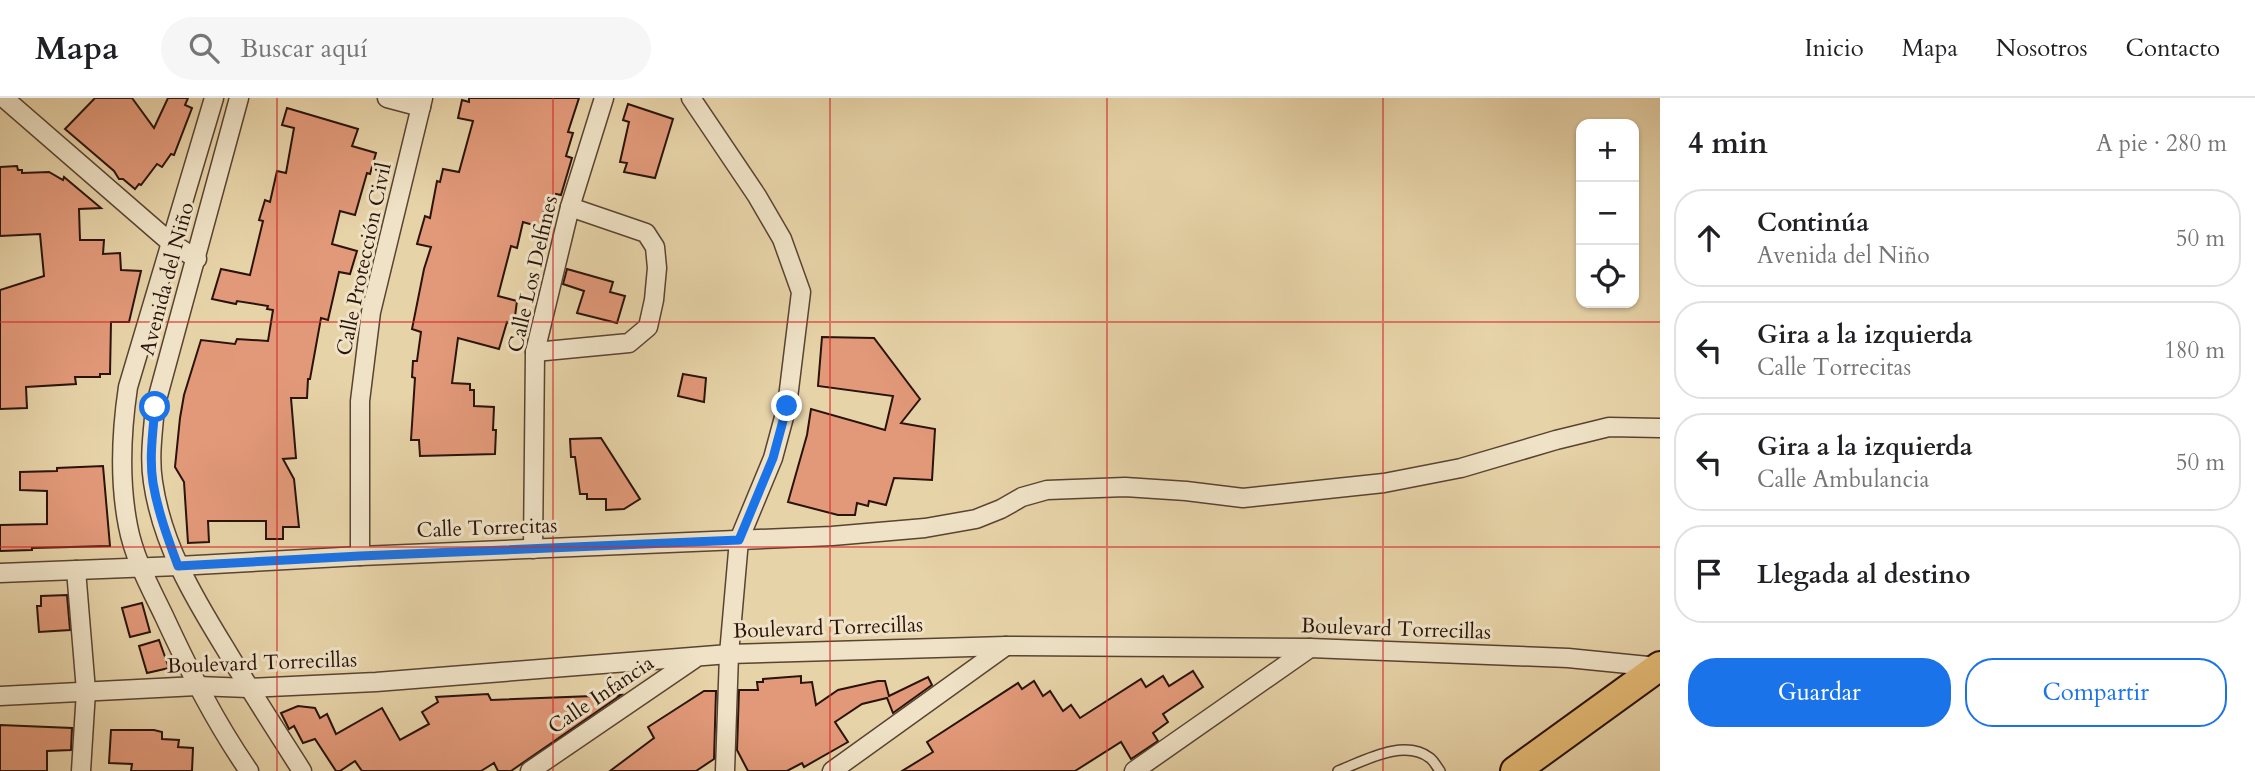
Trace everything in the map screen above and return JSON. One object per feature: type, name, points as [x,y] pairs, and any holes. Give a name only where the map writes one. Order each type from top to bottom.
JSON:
[{"type":"main road","points":[[1515,771],[1659,666]]},
{"type":"street","points":[[4,98],[171,243],[197,259]]},
{"type":"street","name":"Avenida del Niño","points":[[214,98],[128,387],[124,419],[123,491],[129,529],[141,567],[197,686],[249,771]]},
{"type":"street","name":"Avenida del Niño","points":[[239,98],[155,407],[151,444],[153,481],[161,520],[178,566],[248,688],[302,771]]},
{"type":"street","points":[[387,98],[422,102]]},
{"type":"street","name":"Calle Los Delfines","points":[[533,549],[535,352],[570,207],[604,98]]},
{"type":"street","points":[[691,98],[757,196],[782,239],[801,292],[787,406],[773,458],[739,540],[729,654],[725,771]]},
{"type":"street","name":"Calle Protección Civil","points":[[360,556],[360,401],[371,313],[422,102]]},
{"type":"street","points":[[535,352],[629,343],[648,327],[657,268],[655,247],[651,238],[646,233],[570,207]]},
{"type":"street","name":"Calle Torrecitas","points":[[0,573],[832,536],[925,528],[976,519],[1022,497],[1047,490],[1125,487],[1243,498],[1397,481],[1461,468],[1609,426],[1660,428]]},
{"type":"street","points":[[76,570],[86,691],[81,771]]},
{"type":"street","points":[[832,771],[1006,646]]},
{"type":"street","name":"Boulevard Torrecillas","points":[[0,696],[197,686],[248,688],[376,682],[729,654],[1006,646],[1310,648],[1568,658],[1659,666]]},
{"type":"street","points":[[1135,771],[1310,648]]},
{"type":"street","name":"Calle Infancia","points":[[530,771],[697,657]]},
{"type":"street","points":[[234,750],[234,771]]},
{"type":"lane","points":[[1338,771],[1384,754],[1411,749],[1430,758],[1440,771]]},
{"type":"building","points":[[95,98],[132,98],[154,128],[168,98],[188,98],[185,105],[192,108],[174,155],[171,154],[162,167],[157,164],[135,189],[123,179],[119,179],[114,171],[65,129]]},
{"type":"building","points":[[469,98],[579,98],[568,132],[573,133],[566,156],[572,158],[561,195],[556,194],[554,205],[546,203],[540,227],[523,222],[517,248],[511,246],[498,296],[517,301],[514,324],[507,322],[499,349],[458,338],[452,383],[470,384],[470,390],[474,390],[474,406],[494,407],[495,454],[420,456],[419,440],[411,440],[415,378],[412,377],[413,361],[417,361],[421,332],[412,329],[431,247],[417,244],[425,216],[430,218],[437,181],[440,182],[443,169],[459,172],[473,121],[458,118],[462,100],[469,102]]},
{"type":"building","points":[[628,104],[673,119],[655,178],[624,172],[627,163],[620,162],[629,122],[623,120]]},
{"type":"building","points":[[287,108],[358,129],[352,146],[376,153],[370,174],[367,173],[355,215],[340,211],[332,244],[357,251],[350,274],[339,272],[328,320],[321,318],[308,379],[307,398],[291,398],[296,458],[283,459],[294,479],[299,527],[283,527],[283,539],[266,539],[266,521],[208,521],[209,542],[188,543],[184,482],[175,467],[184,395],[201,340],[235,344],[237,339],[268,341],[273,310],[267,309],[268,306],[212,299],[221,269],[250,275],[263,221],[259,220],[265,200],[270,202],[277,171],[286,173],[294,128],[282,125]]},
{"type":"building","points":[[17,166],[22,173],[49,172],[63,180],[64,177],[101,208],[79,209],[80,240],[104,240],[103,254],[120,253],[121,270],[141,271],[129,322],[111,322],[110,374],[100,374],[100,377],[75,377],[76,384],[26,387],[27,408],[0,409],[0,290],[44,276],[40,234],[0,236],[0,167]]},
{"type":"building","points":[[567,269],[613,282],[610,292],[625,296],[617,323],[577,313],[584,291],[563,284]]},
{"type":"building","points":[[822,337],[874,338],[920,399],[901,423],[935,429],[932,480],[894,478],[886,505],[869,501],[868,506],[857,503],[855,515],[838,515],[788,502],[807,435],[811,409],[885,430],[893,396],[818,386]]},
{"type":"building","points":[[683,374],[706,378],[704,402],[678,396]]},
{"type":"building","points":[[601,438],[640,499],[624,509],[606,510],[606,499],[587,499],[587,494],[580,494],[575,457],[571,457],[570,439]]},
{"type":"building","points":[[103,466],[110,546],[0,551],[0,525],[47,524],[47,491],[20,490],[20,472]]},
{"type":"building","points":[[67,595],[70,630],[39,632],[37,606],[41,606],[41,596]]},
{"type":"building","points":[[142,603],[150,632],[130,637],[122,608]]},
{"type":"building","points":[[159,640],[169,668],[147,673],[139,646]]},
{"type":"building","points":[[1193,671],[1203,687],[1163,714],[1168,722],[1153,733],[1158,741],[1131,759],[1121,742],[1075,771],[902,771],[933,752],[927,742],[1018,683],[1022,689],[1034,681],[1043,696],[1050,691],[1063,711],[1071,705],[1080,718],[1141,679],[1146,687],[1163,676],[1169,686]]},
{"type":"building","points":[[801,676],[801,683],[812,682],[816,705],[838,690],[878,681],[885,681],[889,696],[928,677],[932,685],[893,713],[887,698],[862,704],[835,722],[848,742],[804,767],[802,763],[787,771],[748,771],[737,750],[739,690],[758,690],[757,682],[763,682],[763,679]]},
{"type":"building","points":[[704,691],[716,691],[714,759],[696,771],[610,771],[654,738],[648,727]]},
{"type":"building","points":[[488,694],[491,700],[621,695],[511,771],[498,771],[494,763],[481,771],[362,771],[355,761],[336,771],[315,739],[303,743],[294,726],[289,729],[281,713],[298,706],[315,708],[320,718],[327,714],[336,734],[382,708],[400,740],[429,724],[422,712],[438,702],[436,697]]},
{"type":"building","points":[[0,725],[72,728],[71,750],[47,751],[47,771],[0,771]]},
{"type":"building","points":[[111,730],[154,730],[162,732],[162,739],[179,740],[178,747],[193,748],[192,771],[131,771],[132,764],[109,763]]},
{"type":"route","points":[[155,407],[151,444],[153,481],[161,520],[178,566],[739,540],[773,458],[787,406]]}]
